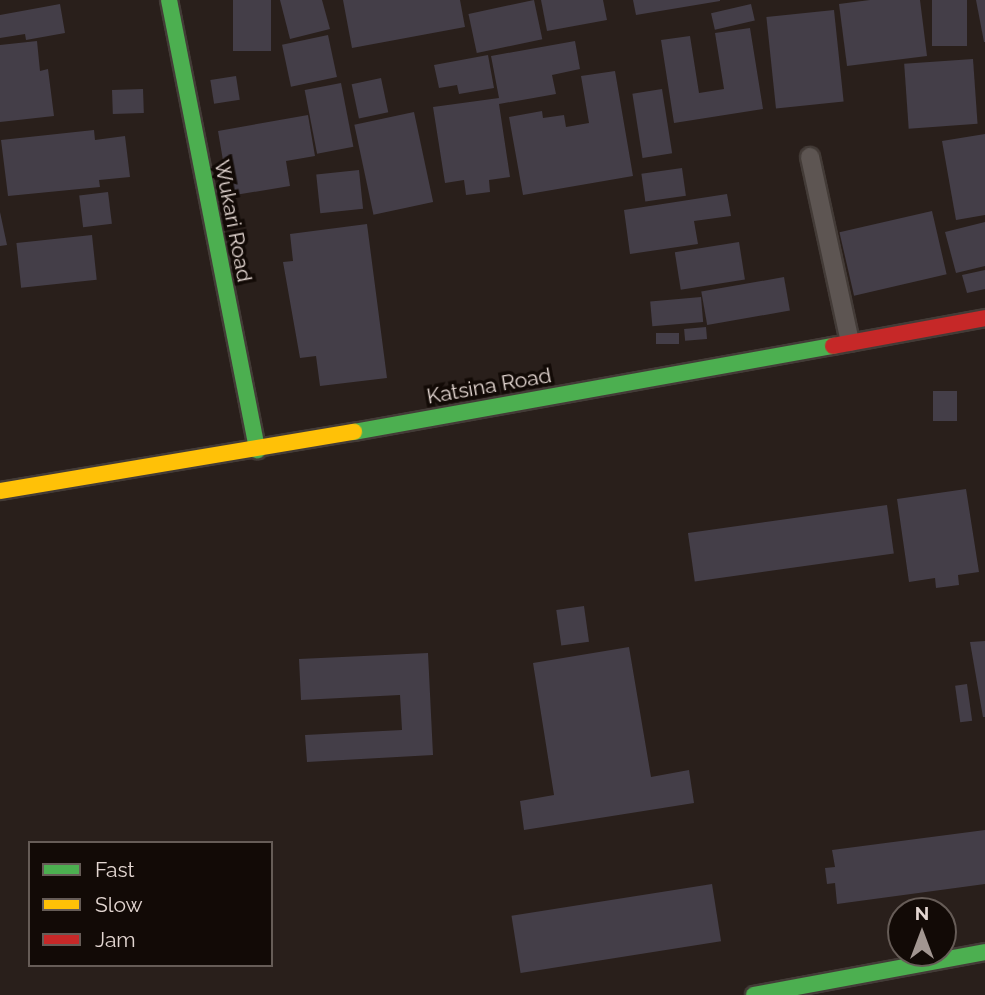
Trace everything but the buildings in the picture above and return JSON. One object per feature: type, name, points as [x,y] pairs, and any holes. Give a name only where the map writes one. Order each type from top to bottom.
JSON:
[{"type":"street","name":"Wukari Road","points":[[169,0],[257,450]]},
{"type":"street","name":"Katsina Road","points":[[0,491],[257,450],[985,318]]},
{"type":"street","points":[[754,995],[985,952]]},
{"type":"lane","points":[[810,157],[850,342]]},
{"type":"traffic: fast","points":[[169,0],[257,450]]},
{"type":"traffic: fast","points":[[354,432],[833,346]]},
{"type":"traffic: fast","points":[[754,995],[985,952]]},
{"type":"traffic: slow","points":[[0,491],[354,432]]},
{"type":"traffic: jam","points":[[833,346],[985,318]]}]
